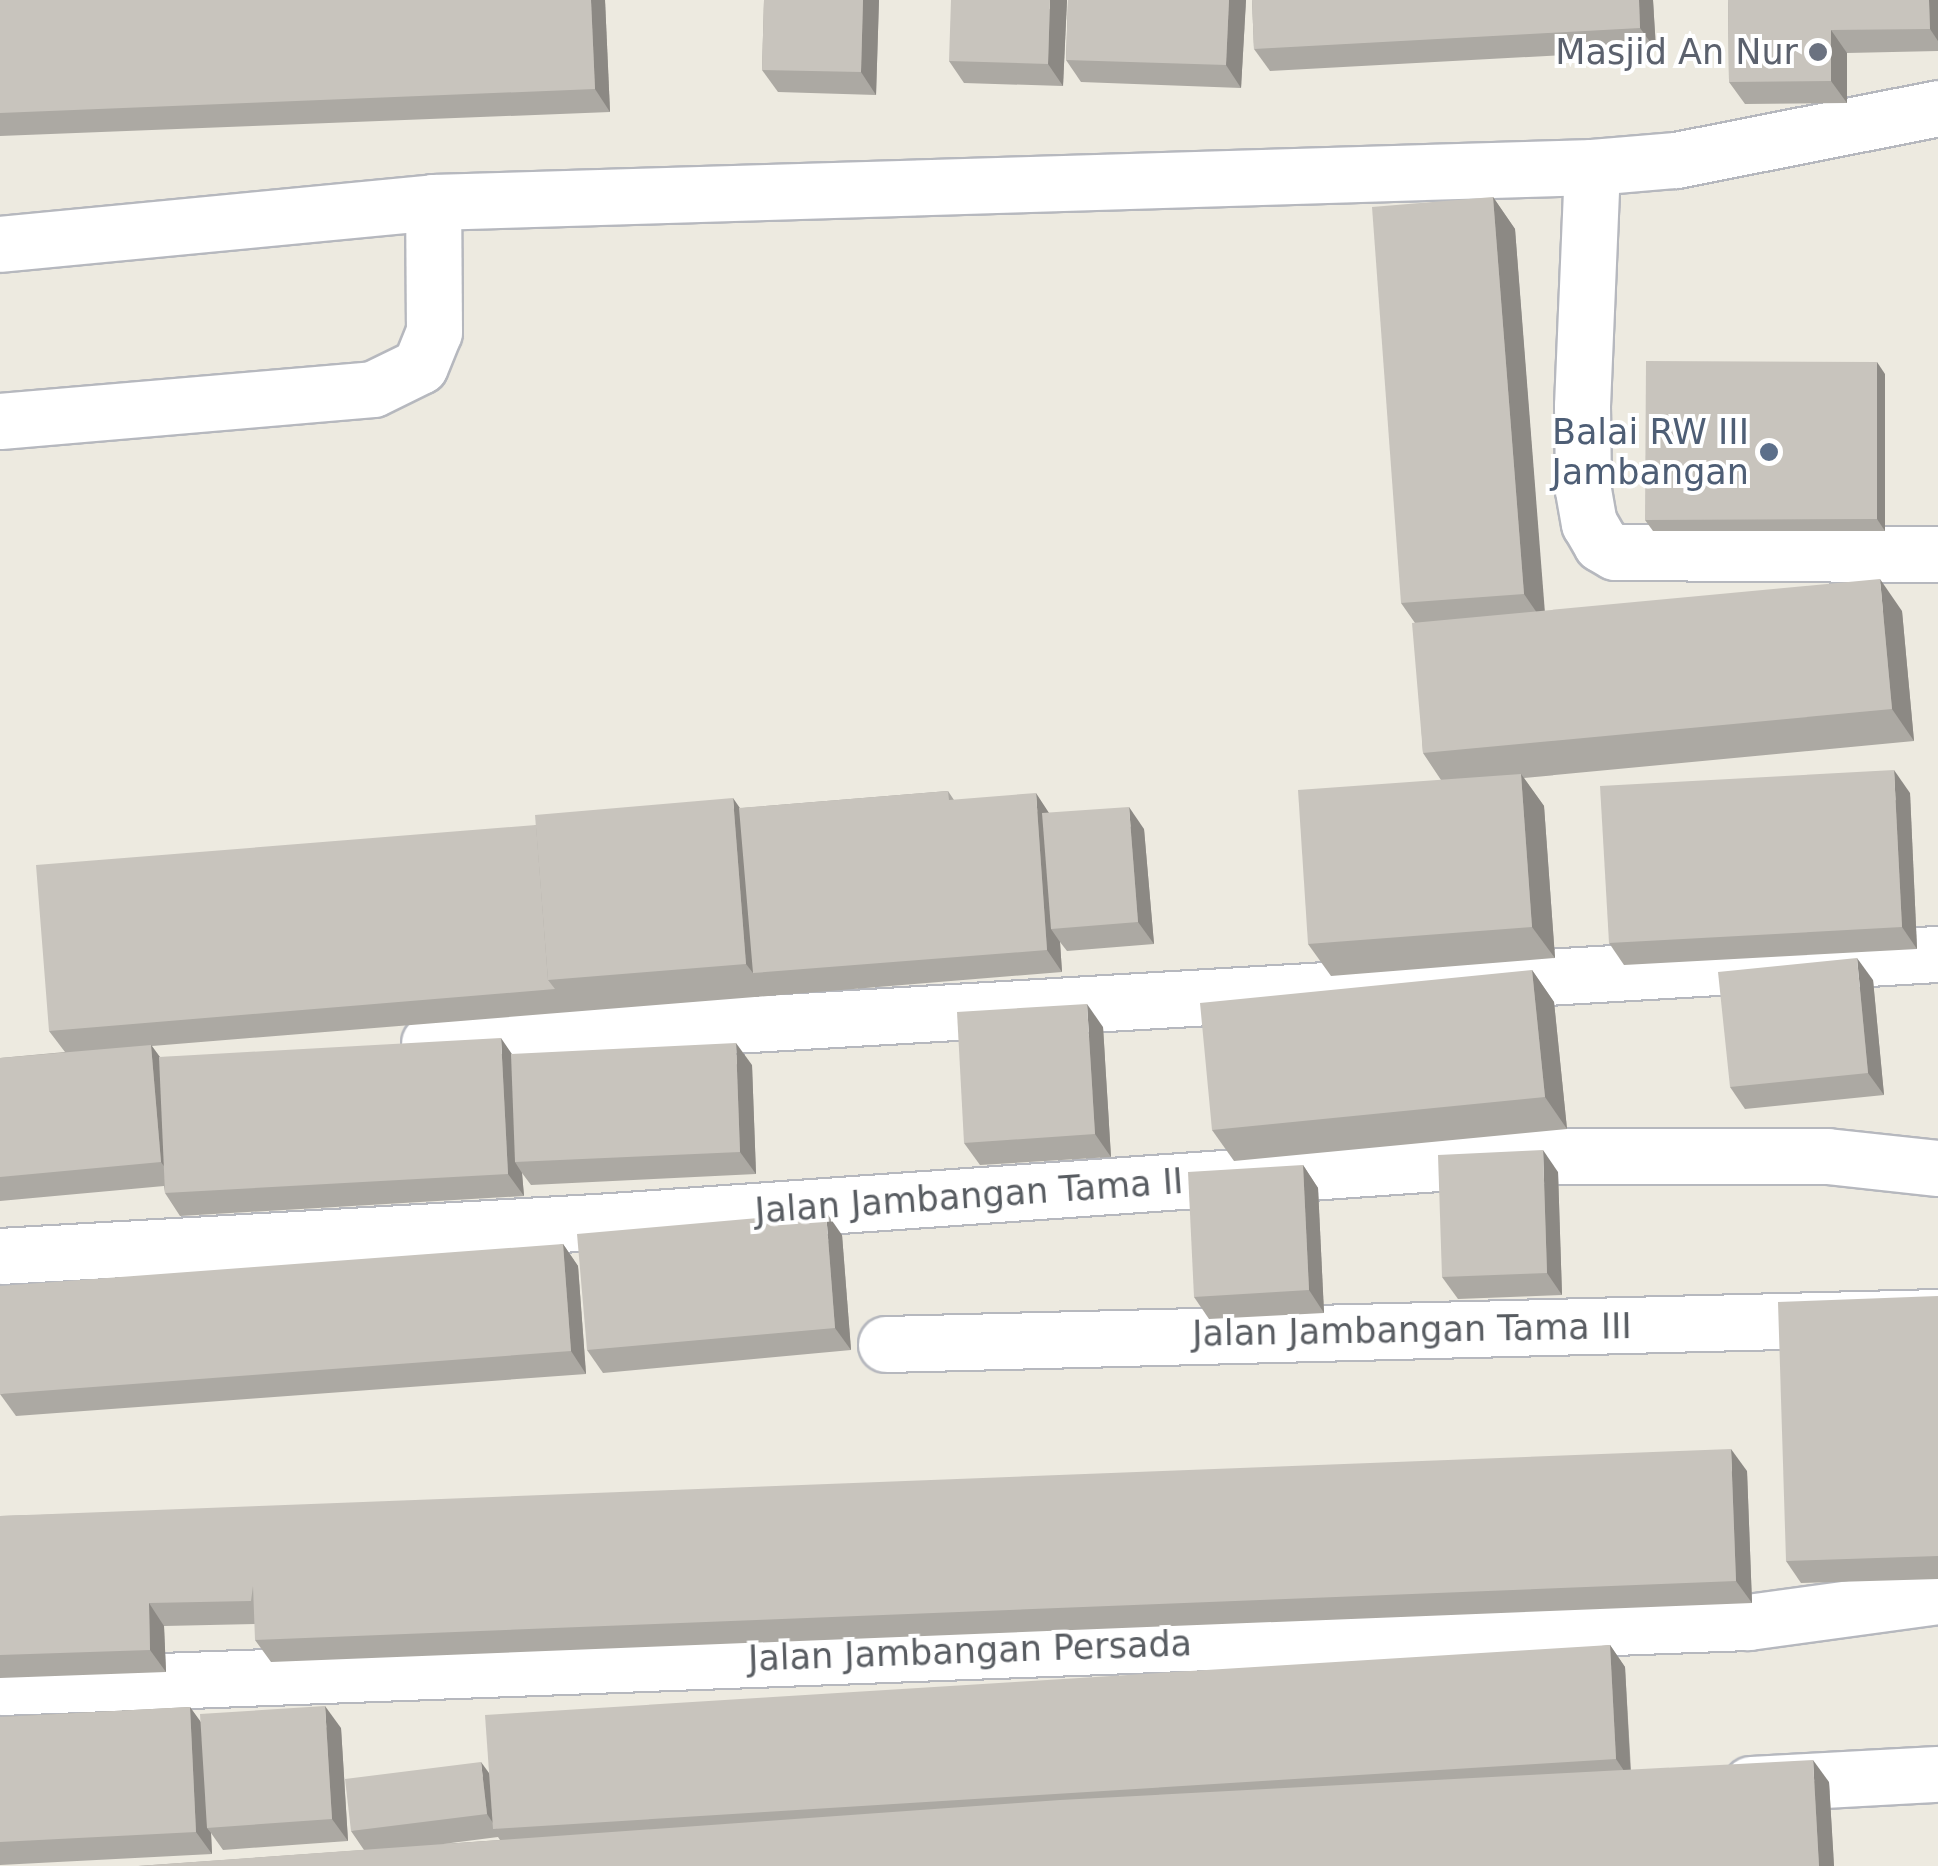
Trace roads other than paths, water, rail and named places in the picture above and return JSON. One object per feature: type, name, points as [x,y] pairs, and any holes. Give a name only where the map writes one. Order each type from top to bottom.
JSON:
[{"type":"street","points":[[0,244],[433,202],[1592,167],[1676,160],[1938,108]]},
{"type":"street","points":[[1592,167],[1582,406],[1583,490],[1588,523],[1601,544],[1615,552],[1938,554]]},
{"type":"street","points":[[0,421],[373,389],[420,366],[434,332],[433,202]]},
{"type":"street","points":[[376,1046],[1938,954]]},
{"type":"street","name":"Jalan Jambangan Tama II","points":[[0,1256],[631,1220],[1538,1156],[1828,1156],[1938,1168]]},
{"type":"street","name":"Jalan Jambangan Tama III","points":[[886,1344],[1938,1317]]},
{"type":"street","name":"Jalan Jambangan Persada","points":[[0,1687],[1748,1622],[1938,1596]]},
{"type":"street","points":[[1701,1787],[1938,1774]]},
{"type":"place","name":"Masjid An Nur","points":[[1818,52]]},
{"type":"place","name":"Balai RW III Jambangan","points":[[1769,452]]}]
